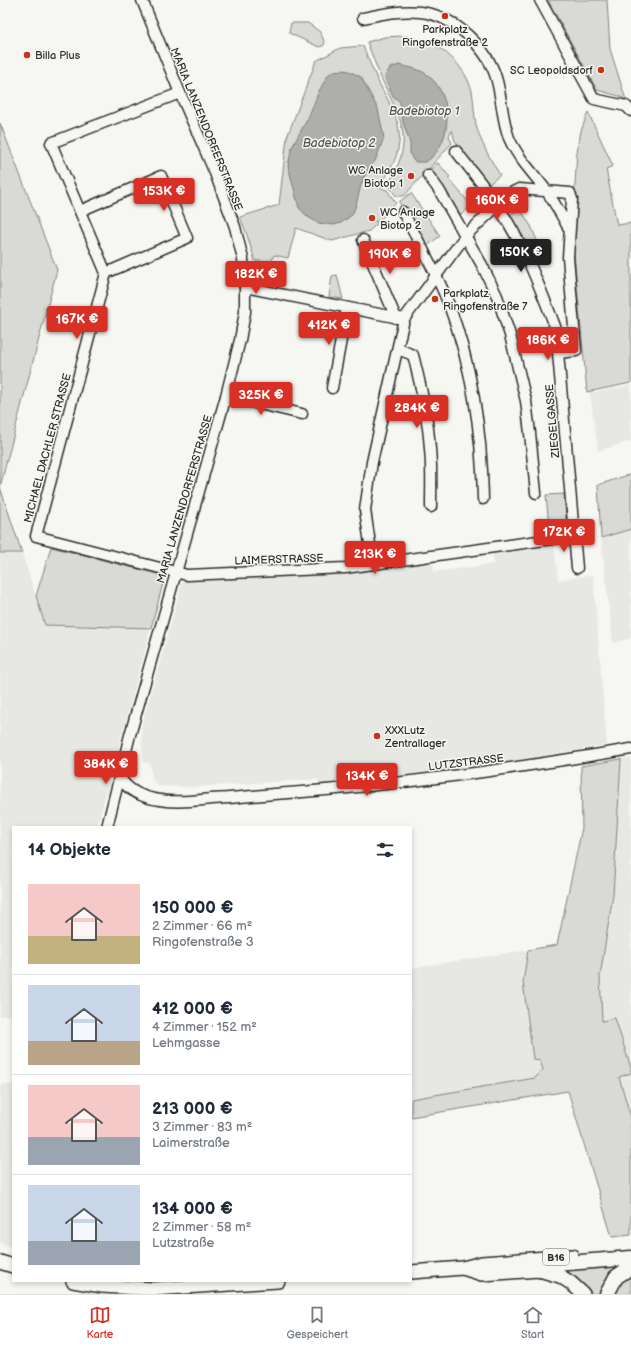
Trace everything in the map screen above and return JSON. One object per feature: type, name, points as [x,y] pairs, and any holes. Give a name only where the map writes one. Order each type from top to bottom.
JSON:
[{"type":"highway","points":[[539,1270],[555,1264],[631,1258]]},
{"type":"highway","points":[[607,1294],[616,1276],[631,1267]]},
{"type":"main road","name":"B16","points":[[412,1272],[463,1268],[482,1263],[631,1251]]},
{"type":"main road","points":[[0,1262],[12,1266]]},
{"type":"main road","name":"B16","points":[[463,1268],[482,1274],[539,1270]]},
{"type":"main road","points":[[539,1270],[560,1276],[571,1283],[583,1294]]},
{"type":"main road","points":[[79,1282],[102,1286],[153,1289],[262,1282]]},
{"type":"street","name":"MARIA LANZENDORFERSTRASSE","points":[[107,826],[130,735],[175,572],[226,396],[244,319],[245,287],[243,258],[235,227],[215,173],[142,0]]},
{"type":"street","points":[[540,0],[594,99],[626,106],[631,111]]},
{"type":"street","points":[[363,18],[386,12],[400,11],[427,13],[453,24],[471,38],[483,53],[493,70],[497,81],[509,138],[519,156],[547,192],[569,229]]},
{"type":"street","points":[[80,211],[161,176],[187,238],[106,273],[51,143],[180,93]]},
{"type":"street","points":[[456,151],[497,205],[521,246],[558,334]]},
{"type":"street","points":[[428,175],[439,190],[466,235],[497,296],[510,335],[526,400],[536,492]]},
{"type":"street","points":[[400,318],[466,235],[511,193],[519,189],[547,192]]},
{"type":"street","name":"ZIEGELGASSE","points":[[547,192],[570,193],[572,199],[568,257],[576,351],[558,353],[576,568]]},
{"type":"street","points":[[403,212],[436,274],[449,305],[464,355],[478,423],[483,499]]},
{"type":"street","points":[[363,240],[400,318],[398,349],[372,462],[365,510],[373,564]]},
{"type":"street","name":"MICHAEL DACHLER STRASSE","points":[[106,273],[36,536],[175,572]]},
{"type":"street","points":[[245,287],[400,318]]},
{"type":"street","points":[[332,388],[348,308]]},
{"type":"street","points":[[398,349],[413,355],[421,385],[431,450],[431,507]]},
{"type":"street","points":[[226,396],[302,414]]},
{"type":"street","name":"LAIMERSTRASSE","points":[[175,572],[187,575],[346,568],[574,536]]},
{"type":"street","name":"LUTZSTRASSE","points":[[120,777],[123,784],[128,788],[158,800],[195,800],[311,792],[378,785],[489,772],[631,749]]},
{"type":"shaded area","name":"SC Leopoldsdorf","points":[[548,0],[607,0],[610,49],[626,100],[619,96],[597,90]]},
{"type":"shaded area","points":[[291,23],[308,23],[320,32],[325,43],[323,46],[319,47],[289,33]]},
{"type":"shaded area","points":[[401,36],[422,40],[433,44],[448,54],[465,75],[472,91],[475,121],[480,138],[500,175],[488,185],[455,141],[452,130],[449,137],[452,143],[404,196],[396,196],[389,186],[399,163],[403,145],[402,128],[397,112],[367,42],[385,37]]},
{"type":"shaded area","points":[[363,46],[398,123],[398,151],[391,169],[380,186],[381,188],[387,190],[396,203],[379,221],[375,221],[377,224],[369,231],[332,241],[296,228],[288,258],[274,255],[270,265],[261,264],[261,261],[255,261],[240,217],[279,205],[287,137],[316,61],[340,48]]},
{"type":"shaded area","points":[[588,112],[613,166],[606,169],[617,225],[631,223],[631,383],[587,392],[572,233],[577,152],[581,131]]},
{"type":"shaded area","points":[[0,123],[57,270],[0,487]]},
{"type":"shaded area","points":[[438,163],[450,177],[448,178],[471,205],[460,216],[428,171]]},
{"type":"shaded area","points":[[411,193],[440,236],[427,246],[399,202]]},
{"type":"shaded area","points":[[520,209],[531,226],[544,257],[533,262],[509,215]]},
{"type":"shaded area","points":[[337,275],[343,299],[329,297],[332,276]]},
{"type":"shaded area","points":[[631,385],[631,441],[598,451],[590,393]]},
{"type":"shaded area","points":[[631,474],[631,529],[601,538],[598,485]]},
{"type":"shaded area","points":[[0,487],[22,553],[0,553]]},
{"type":"shaded area","points":[[564,494],[567,530],[554,532],[553,525],[549,526],[546,495]]},
{"type":"shaded area","points":[[631,529],[631,638],[613,643],[601,538]]},
{"type":"shaded area","points":[[554,542],[558,580],[593,575],[607,745],[469,768],[318,784],[318,779],[194,787],[159,786],[152,779],[150,763],[143,763],[141,728],[183,580],[342,572],[432,559],[434,572],[494,564],[492,551]]},
{"type":"shaded area","points":[[51,547],[165,576],[151,628],[45,625],[36,596]]},
{"type":"shaded area","points":[[0,553],[22,553],[45,625],[151,628],[97,826],[12,826],[12,1015],[0,1016]]},
{"type":"shaded area","points":[[631,758],[631,1068],[615,1018],[602,1021],[600,976],[613,895],[621,759]]},
{"type":"shaded area","points":[[621,759],[613,895],[600,976],[602,1021],[615,1018],[631,1068],[631,1073],[619,1077],[631,1118],[631,1235],[612,1237],[568,1091],[412,1117],[412,1099],[535,1078],[543,1070],[540,1060],[533,1059],[523,982],[528,950],[557,945],[582,828],[581,766]]},
{"type":"shaded area","points":[[528,950],[523,982],[533,1059],[540,1060],[543,1070],[535,1078],[412,1099],[412,968]]},
{"type":"shaded area","points":[[631,1073],[631,1118],[619,1077]]},
{"type":"shaded area","points":[[12,1084],[12,1247],[0,1243],[0,1085]]},
{"type":"shaded area","points":[[618,1267],[608,1278],[602,1294],[589,1294],[562,1271],[563,1270]]},
{"type":"shaded area","points":[[631,1273],[631,1294],[612,1294],[623,1279]]},
{"type":"water","name":"Badebiotop 1","points":[[399,65],[423,72],[433,80],[441,91],[445,103],[447,116],[446,129],[442,142],[435,153],[426,162],[416,162],[410,154],[410,143],[403,122],[400,102],[393,96],[386,81],[385,76],[390,68]]},
{"type":"water","name":"Badebiotop 2","points":[[334,71],[349,71],[361,77],[378,109],[384,138],[375,161],[366,173],[361,185],[352,215],[341,223],[334,225],[318,223],[308,217],[299,208],[288,166],[292,147],[308,118],[319,91],[328,75]]},
{"type":"place","name":"Parkplatz Ringofenstraße 2","points":[[445,16]]},
{"type":"place","name":"Billa Plus","points":[[27,55]]},
{"type":"place","name":"SC Leopoldsdorf","points":[[601,70]]},
{"type":"place","name":"WC Anlage Biotop 1","points":[[411,176]]},
{"type":"place","name":"WC Anlage Biotop 2","points":[[372,218]]},
{"type":"place","name":"Parkplatz Ringofenstraße 7","points":[[435,299]]},
{"type":"place","name":"XXXLutz Zentrallager","points":[[377,736]]}]
